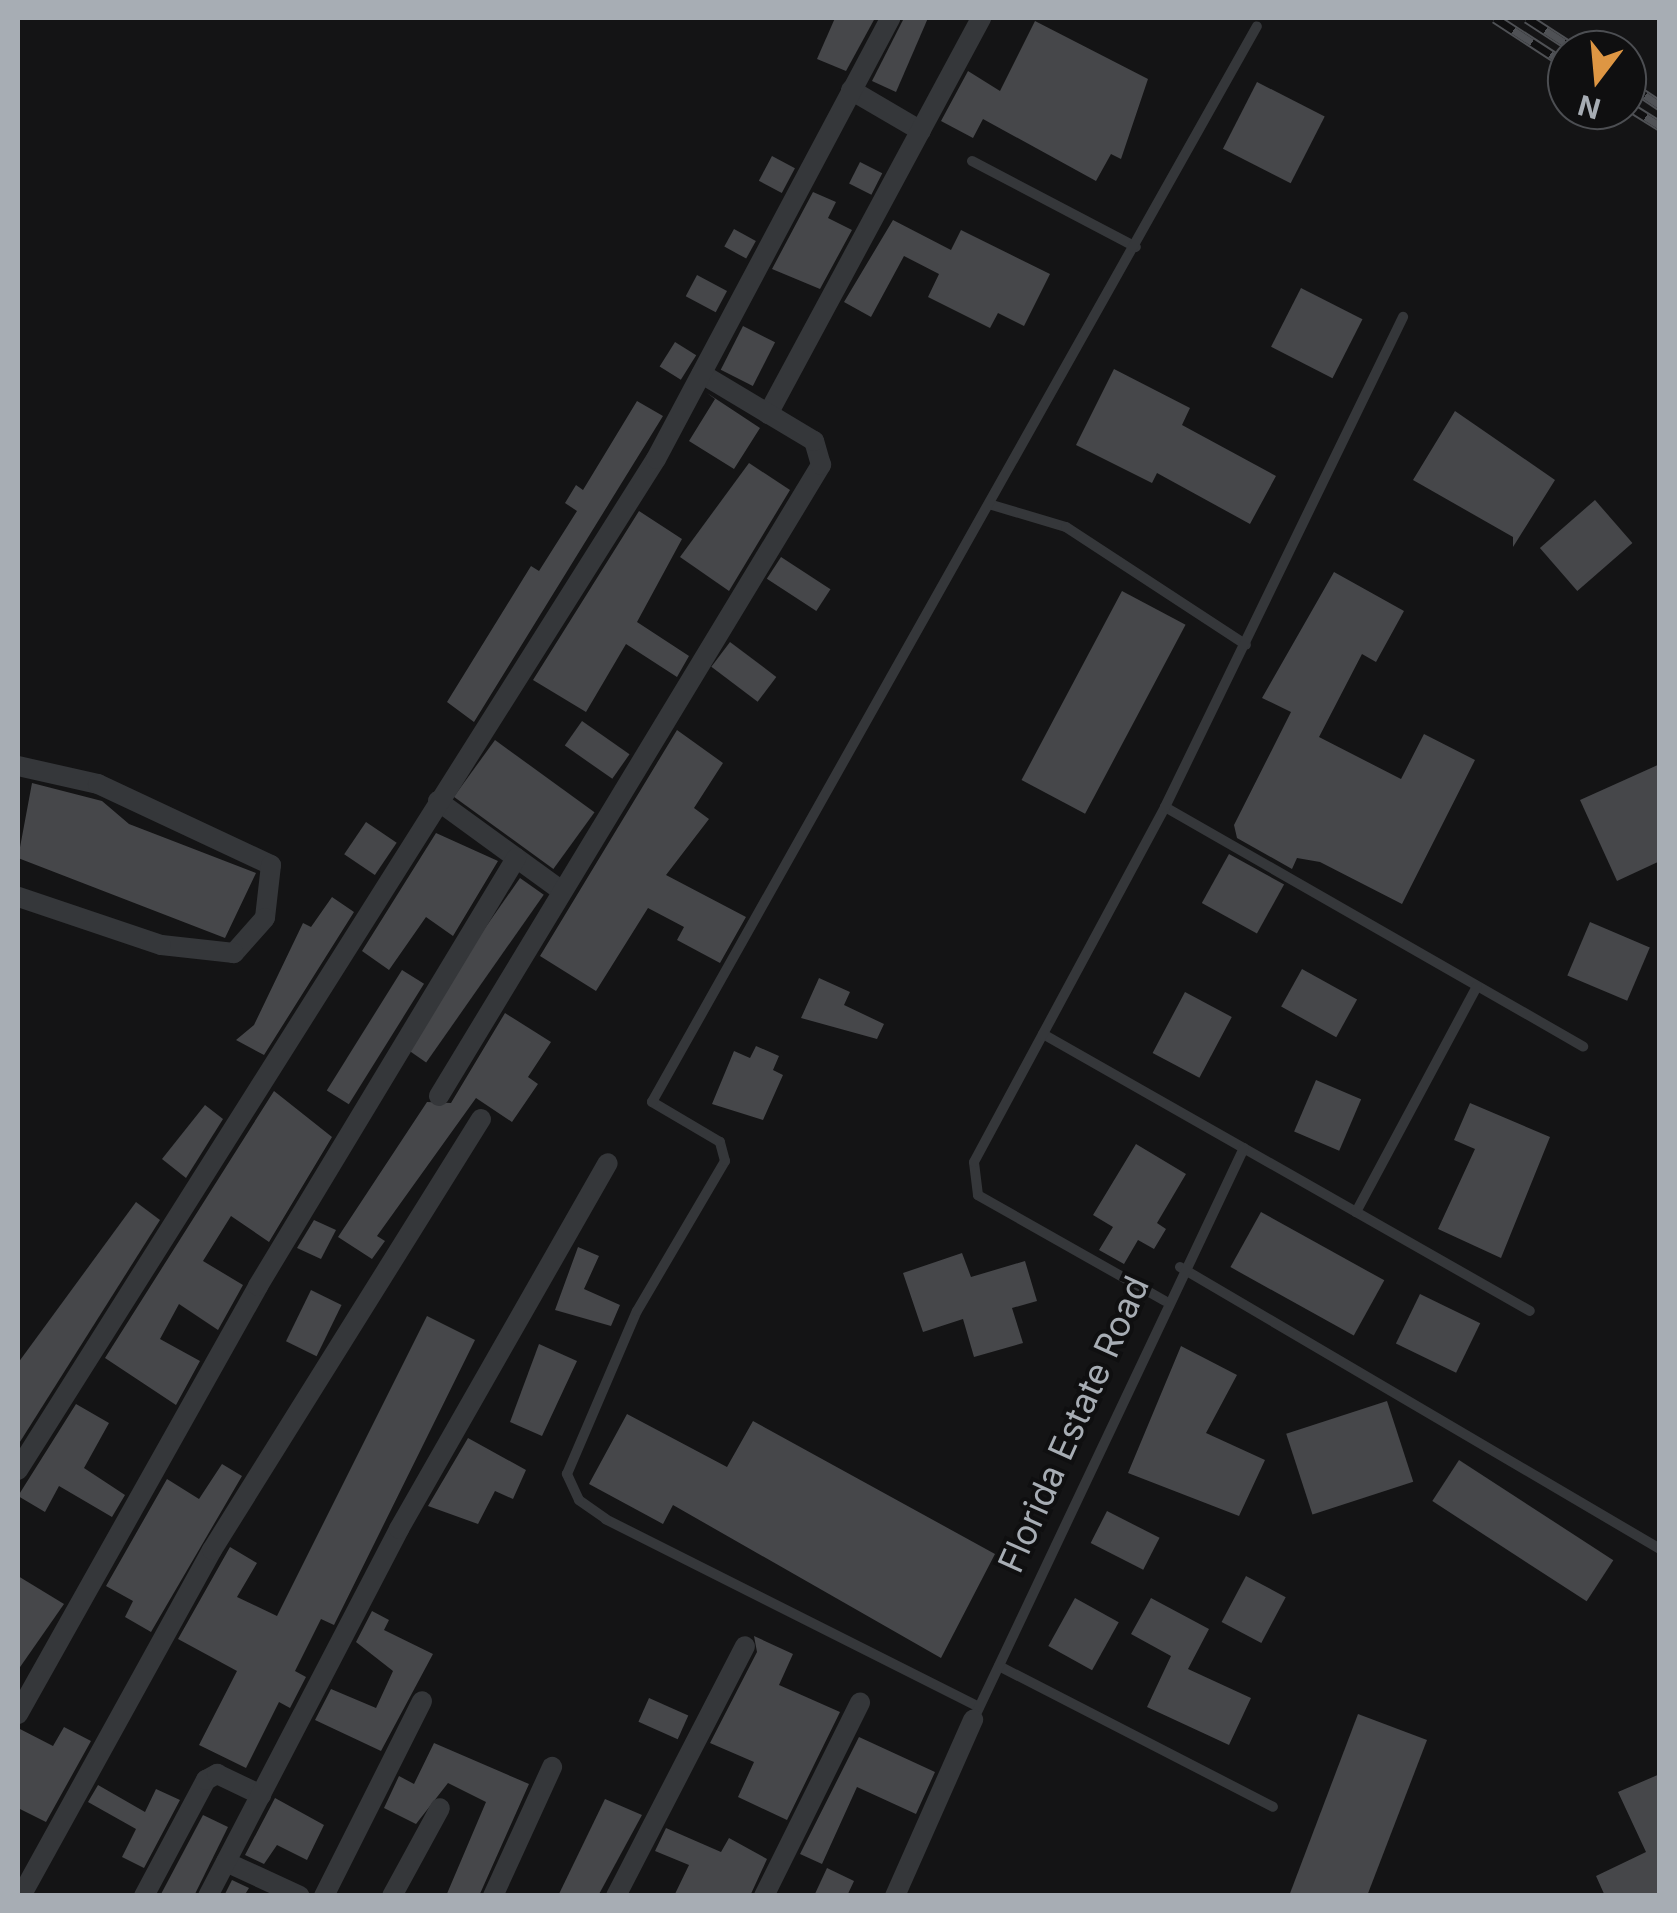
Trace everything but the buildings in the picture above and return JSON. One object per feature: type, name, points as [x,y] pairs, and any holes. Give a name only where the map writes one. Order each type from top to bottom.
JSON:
[{"type":"street","points":[[18,1470],[702,374],[890,18]]},
{"type":"street","points":[[768,414],[981,18]]},
{"type":"street","points":[[851,90],[921,132]]},
{"type":"street","points":[[439,1096],[820,465],[814,441],[702,374]]},
{"type":"street","points":[[18,766],[98,784],[270,866],[265,918],[234,953],[162,945],[18,897]]},
{"type":"street","points":[[438,801],[562,890]]},
{"type":"street","points":[[18,1714],[258,1286],[516,858]]},
{"type":"street","points":[[21,1896],[212,1550],[481,1119]]},
{"type":"street","points":[[208,1896],[399,1529],[608,1162]]},
{"type":"street","points":[[616,1896],[745,1646]]},
{"type":"street","points":[[324,1896],[422,1701]]},
{"type":"street","points":[[764,1896],[860,1702]]},
{"type":"street","name":"Florida Estate Road","points":[[895,1896],[976,1714]]},
{"type":"street","points":[[493,1896],[552,1767]]},
{"type":"street","points":[[144,1896],[206,1780],[217,1774],[260,1795]]},
{"type":"street","points":[[392,1896],[440,1808]]},
{"type":"street","points":[[226,1862],[300,1896]]},
{"type":"lane","points":[[976,1714],[606,1518],[579,1500],[567,1474],[637,1311],[725,1161],[720,1142],[652,1102],[992,506],[1257,26]]},
{"type":"lane","points":[[972,162],[1136,247]]},
{"type":"lane","points":[[1165,1301],[978,1194],[974,1162],[1165,807],[1403,317]]},
{"type":"lane","points":[[992,506],[1066,527],[1246,645]]},
{"type":"lane","points":[[1165,807],[1583,1046]]},
{"type":"lane","points":[[1356,1212],[1478,986]]},
{"type":"lane","points":[[1043,1034],[1530,1311]]},
{"type":"lane","points":[[1180,1267],[1244,1148]]},
{"type":"lane","name":"Florida Estate Road","points":[[976,1714],[1180,1267],[1660,1549]]},
{"type":"lane","points":[[998,1666],[1272,1806]]},
{"type":"railway","points":[[1495,18],[1547,52]]},
{"type":"railway","points":[[1527,18],[1547,31]]},
{"type":"railway","points":[[1647,96],[1660,105]]},
{"type":"railway","points":[[1647,118],[1660,126]]}]
